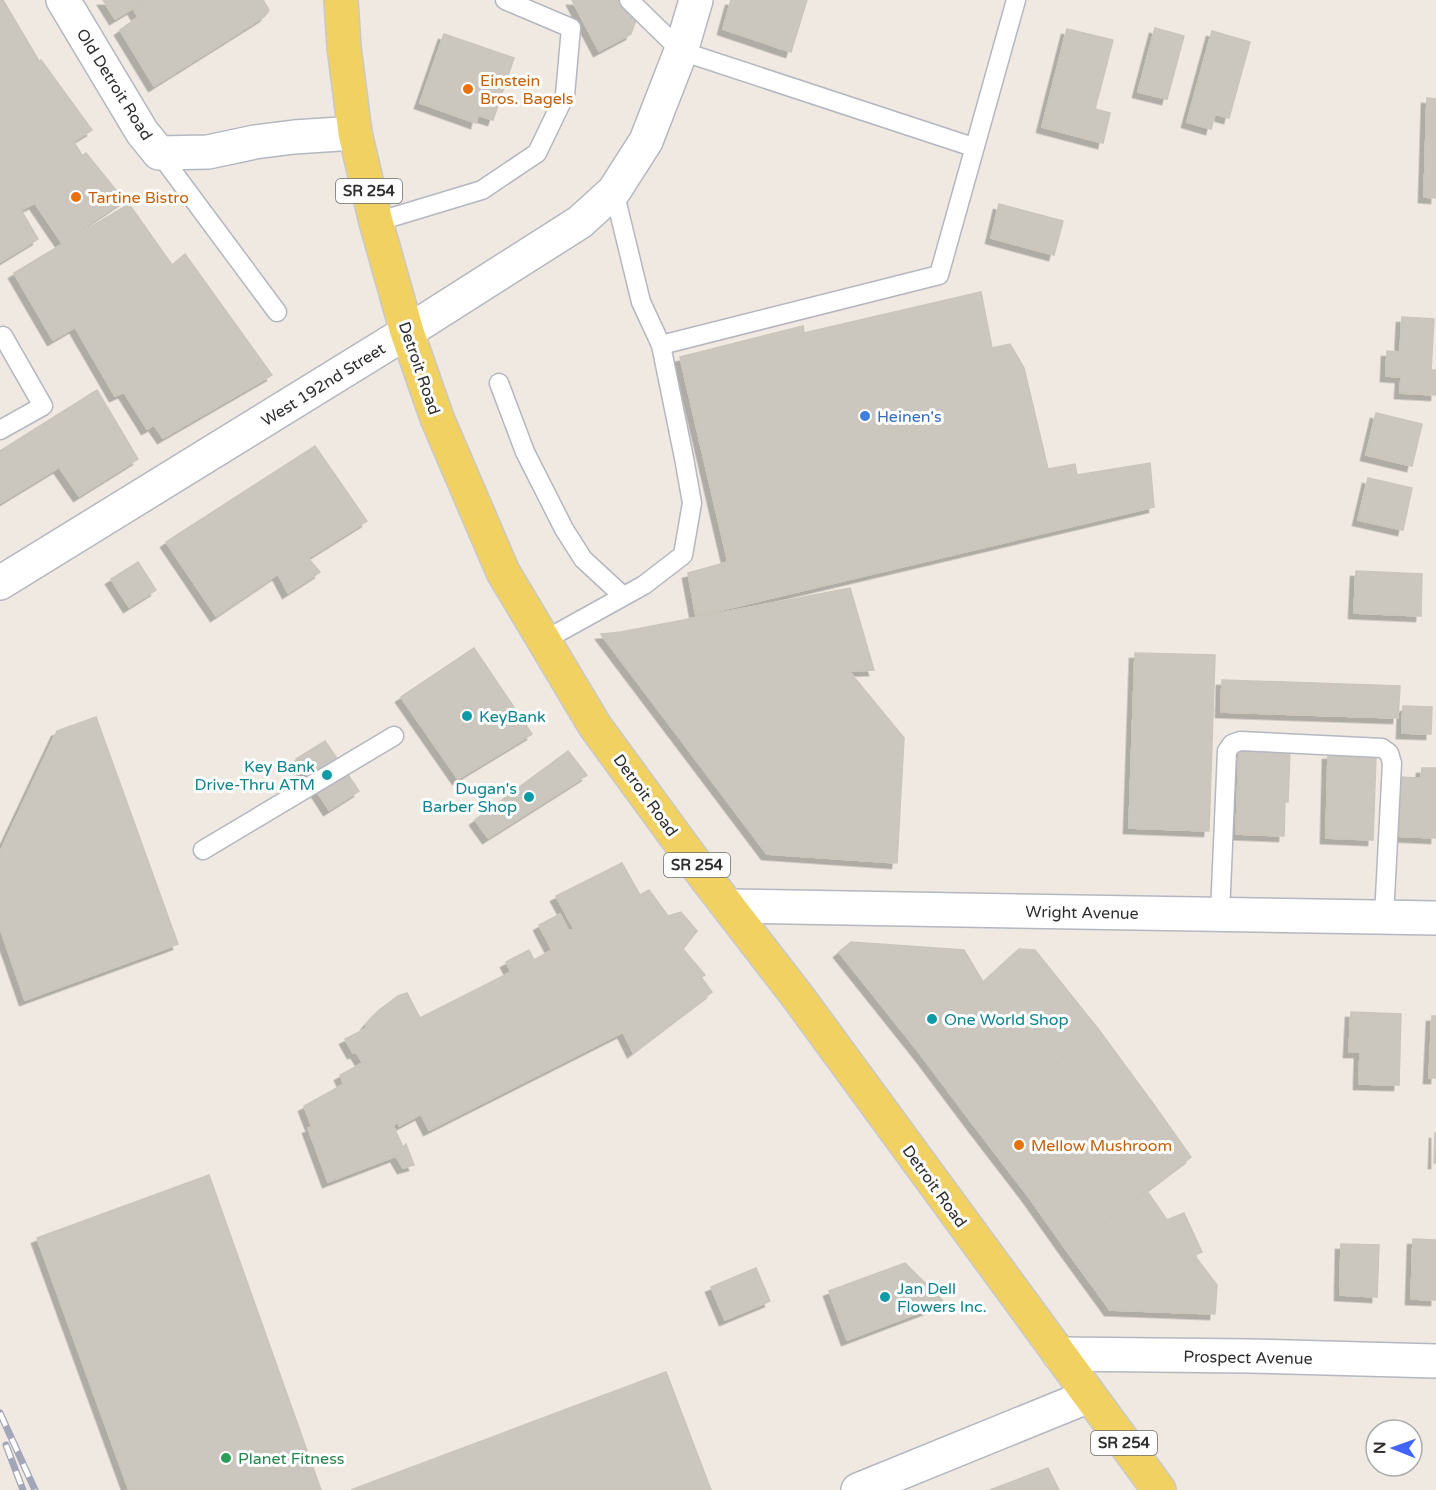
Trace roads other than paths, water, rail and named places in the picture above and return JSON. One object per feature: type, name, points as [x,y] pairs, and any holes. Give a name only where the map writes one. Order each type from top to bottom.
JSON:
[{"type":"main road","name":"Detroit Road","points":[[341,0],[344,47],[355,133],[376,222],[407,332],[437,418],[503,572],[595,726],[728,906],[798,996],[1159,1490]]},
{"type":"street","name":"Old Detroit Road","points":[[63,0],[142,132],[159,153],[208,152],[284,138],[355,133]]},
{"type":"street","name":"West 192nd Street","points":[[0,582],[407,332],[580,222],[614,190],[646,141],[681,51],[696,0]]},
{"type":"street","name":"Wright Avenue","points":[[728,906],[1436,918]]},
{"type":"street","name":"Prospect Avenue","points":[[1059,1354],[1436,1361]]},
{"type":"street","points":[[858,1490],[1089,1396]]},
{"type":"lane","points":[[376,222],[482,190],[537,153],[565,95],[571,28],[505,0]]},
{"type":"lane","points":[[629,0],[681,51],[973,147]]},
{"type":"lane","points":[[661,345],[939,274],[1016,0]]},
{"type":"lane","points":[[159,153],[277,312]]},
{"type":"lane","points":[[543,640],[644,585],[683,555],[692,503],[661,345],[641,302],[614,190]]},
{"type":"lane","points":[[0,338],[3,336],[43,406],[0,430]]},
{"type":"lane","points":[[499,383],[525,452],[564,529],[583,560],[623,596]]},
{"type":"lane","points":[[203,850],[394,736]]},
{"type":"lane","points":[[1220,914],[1227,751],[1232,744],[1240,741],[1382,748],[1389,753],[1392,763],[1384,917]]},
{"type":"railway","points":[[0,1413],[35,1490]]},
{"type":"railway","points":[[6,1445],[23,1490]]},
{"type":"place","name":"Einstein Bros. Bagels","points":[[468,89]]},
{"type":"place","name":"Tartine Bistro","points":[[76,197]]},
{"type":"place","name":"Heinen's","points":[[865,416]]},
{"type":"place","name":"KeyBank","points":[[467,716]]},
{"type":"place","name":"Key Bank Drive-Thru ATM","points":[[327,775]]},
{"type":"place","name":"Dugan's Barber Shop","points":[[529,797]]},
{"type":"place","name":"One World Shop","points":[[932,1019]]},
{"type":"place","name":"Mellow Mushroom","points":[[1019,1145]]},
{"type":"place","name":"Jan Dell Flowers Inc.","points":[[885,1297]]},
{"type":"place","name":"Planet Fitness","points":[[226,1458]]}]
